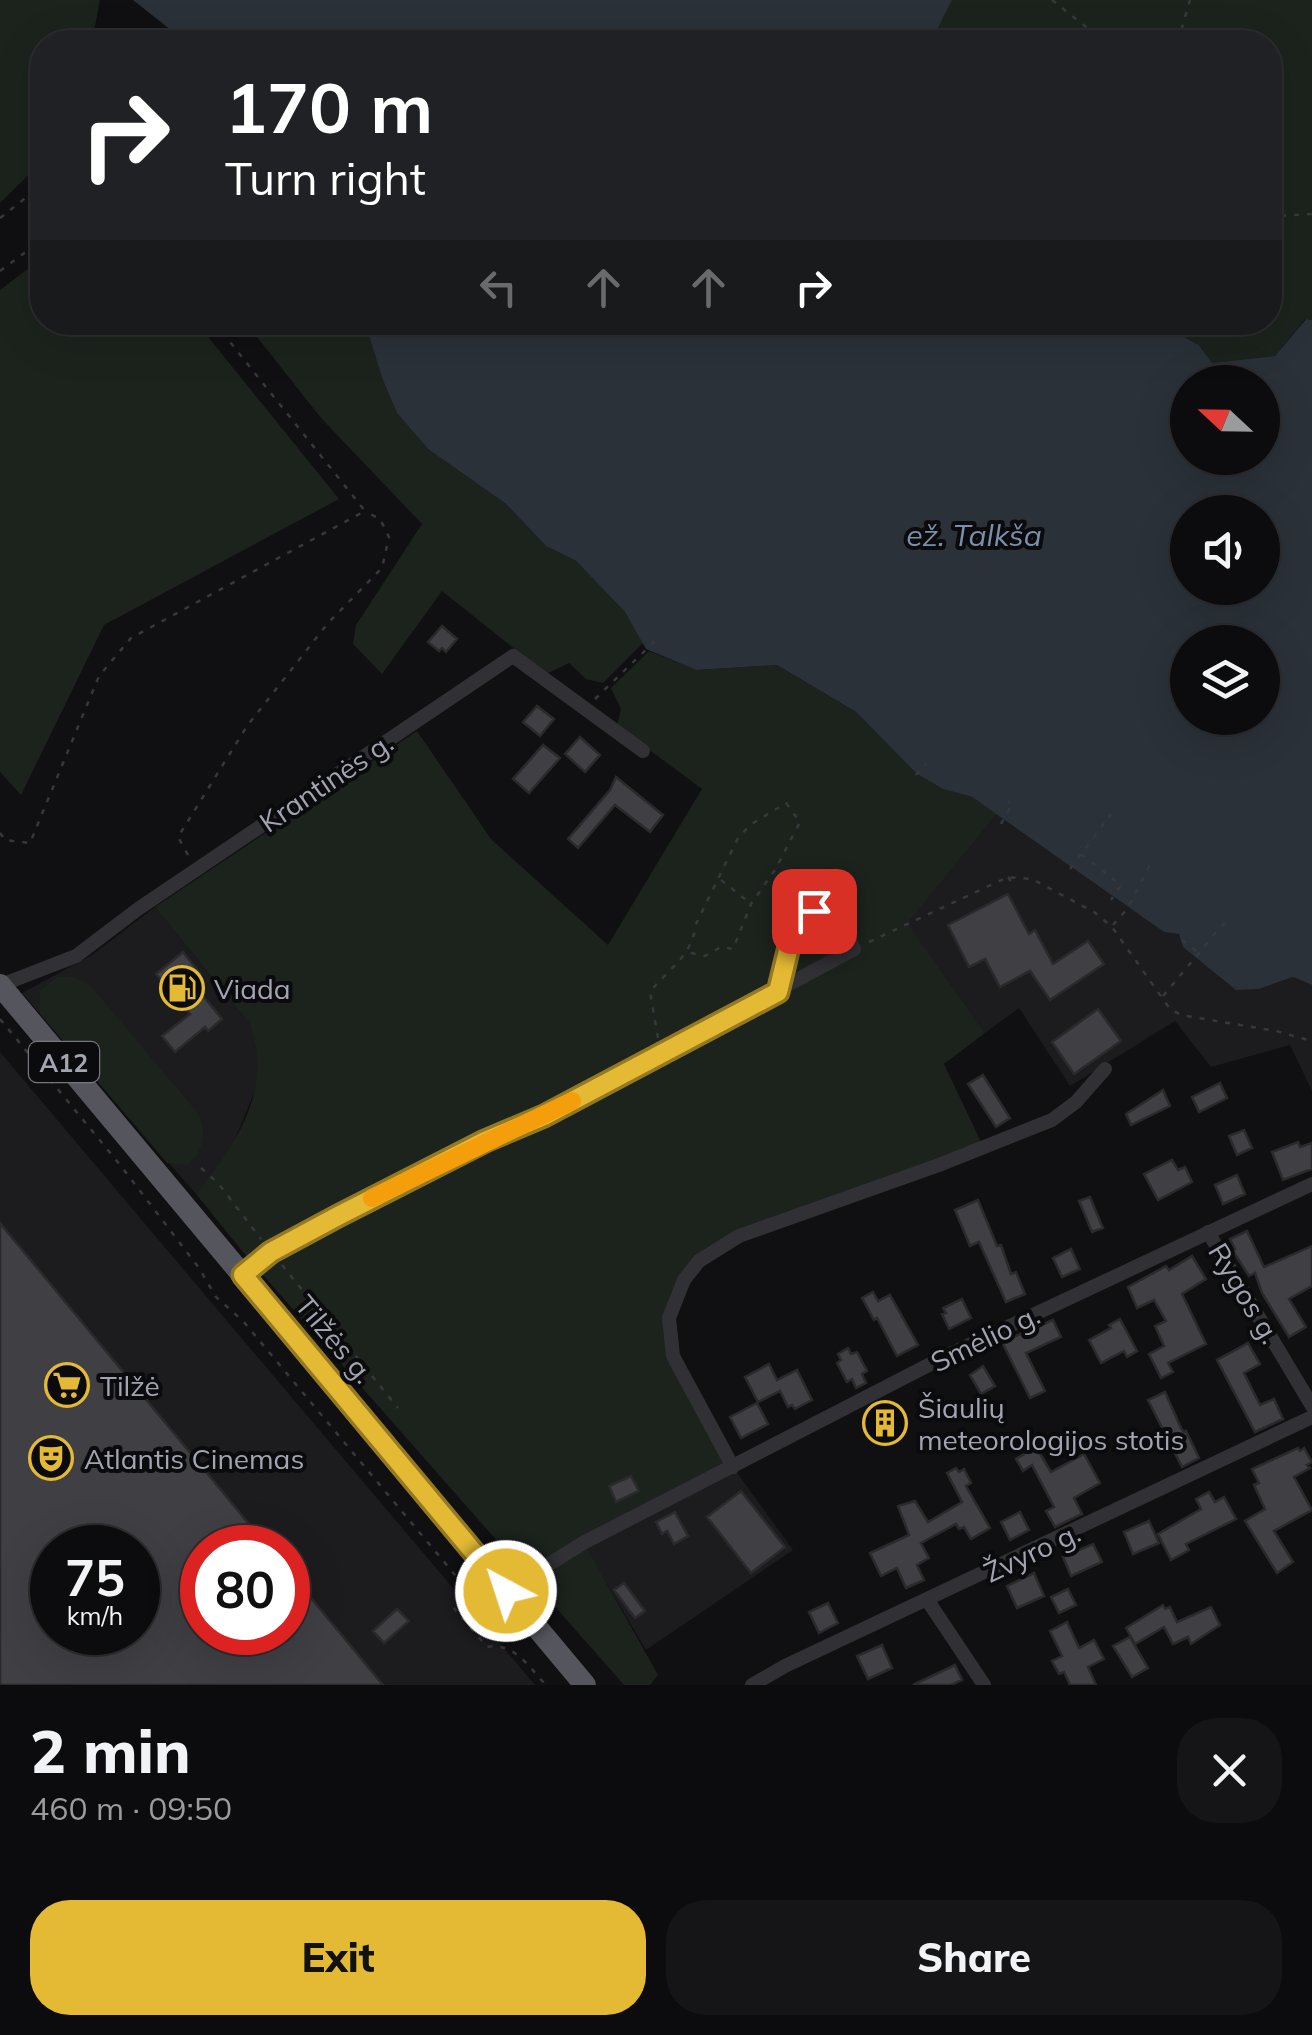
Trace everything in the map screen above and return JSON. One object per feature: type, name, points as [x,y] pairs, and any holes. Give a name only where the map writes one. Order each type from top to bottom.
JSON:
[{"type":"highway","name":"Tilžės g.","points":[[0,985],[585,1685]]},
{"type":"street","name":"Krantinės g.","points":[[0,985],[76,956],[138,908],[513,656],[643,751]]},
{"type":"street","points":[[243,1275],[271,1252],[485,1141],[544,1116],[778,992],[854,949],[841,920],[814,911],[796,918],[778,992]]},
{"type":"street","points":[[733,1466],[673,1356],[669,1318],[684,1280],[699,1261],[738,1236],[939,1166],[1052,1120],[1076,1102],[1105,1068]]},
{"type":"street","name":"Smėlio g.","points":[[506,1591],[584,1542],[948,1355],[1312,1184]]},
{"type":"street","name":"Rygos g.","points":[[1208,1232],[1312,1406]]},
{"type":"street","name":"Žvyro g.","points":[[752,1685],[1312,1418]]},
{"type":"street","points":[[928,1600],[984,1685]]},
{"type":"path","points":[[1052,0],[1089,30]]},
{"type":"path","points":[[1181,30],[1190,0]]},
{"type":"path","points":[[0,218],[30,194]]},
{"type":"path","points":[[1282,217],[1312,214]]},
{"type":"path","points":[[0,272],[30,249]]},
{"type":"path","points":[[197,869],[178,836],[246,726],[328,622],[382,568],[389,537],[380,519],[365,511],[224,335]]},
{"type":"path","points":[[0,833],[5,840],[30,843],[99,676],[131,638],[365,511]]},
{"type":"path","points":[[584,709],[659,638]]},
{"type":"path","points":[[916,775],[926,764]]},
{"type":"path","points":[[1001,824],[1012,804],[1008,802]]},
{"type":"path","points":[[658,1054],[650,992],[674,970],[686,952],[738,838],[750,825],[786,804],[800,822],[775,870],[751,904],[732,949],[721,947],[705,956],[686,952]]},
{"type":"path","points":[[1070,869],[1111,814]]},
{"type":"path","points":[[1081,854],[1121,884],[1111,900]]},
{"type":"path","points":[[1112,927],[1127,909],[1151,863]]},
{"type":"path","points":[[1008,877],[1015,888]]},
{"type":"path","points":[[854,949],[1008,877],[1032,879],[1051,886],[1112,927],[1170,1009],[1181,1015],[1312,1041]]},
{"type":"path","points":[[720,880],[751,904]]},
{"type":"path","points":[[1161,998],[1229,916]]},
{"type":"path","points":[[1182,940],[1199,953]]},
{"type":"path","points":[[0,1019],[121,1166],[199,1268],[216,1297],[243,1321],[455,1575],[459,1594],[452,1607],[486,1647],[501,1644],[514,1650],[546,1685]]},
{"type":"path","points":[[201,1168],[218,1183],[398,1408]]},
{"type":"shaded area","points":[[0,0],[100,0],[94,30],[30,30],[30,174],[0,203]]},
{"type":"shaded area","points":[[952,0],[1312,0],[1312,320],[1305,319],[1275,356],[1212,363],[1199,345],[1179,335],[1282,335],[1282,30],[937,30]]},
{"type":"shaded area","points":[[30,267],[30,335],[207,335],[339,499],[104,625],[21,795],[0,772],[0,290]]},
{"type":"shaded area","points":[[255,335],[369,335],[397,413],[428,449],[506,504],[546,546],[576,561],[625,612],[644,642],[603,683],[586,679],[569,663],[546,674],[442,591],[382,674],[353,644],[356,625],[422,524],[321,418]]},
{"type":"shaded area","points":[[649,651],[696,670],[777,665],[856,712],[917,774],[943,789],[972,797],[997,814],[907,923],[985,1033],[944,1064],[983,1146],[739,1236],[699,1261],[669,1318],[673,1356],[733,1467],[584,1543],[658,1675],[650,1685],[624,1685],[196,1194],[225,1156],[247,1114],[257,1070],[256,1047],[249,1023],[155,907],[417,731],[491,839],[608,945],[702,789],[617,726],[621,709],[611,688]]},
{"type":"shaded area","points":[[997,814],[1164,932],[1180,934],[1259,989],[1293,977],[1312,985],[1312,1091],[1290,1045],[1211,1067],[1175,1021],[1070,1086],[1019,1008],[985,1033],[906,923]]},
{"type":"shaded area","points":[[155,907],[249,1023],[258,1046],[258,1083],[229,1154],[196,1194],[22,993],[92,955]]},
{"type":"shaded area","points":[[57,977],[73,977],[89,984],[197,1112],[203,1140],[187,1165],[167,1163],[40,1014],[40,991]]},
{"type":"shaded area","points":[[0,1052],[535,1685],[0,1685]]},
{"type":"shaded area","points":[[733,1467],[793,1550],[646,1650],[583,1543]]},
{"type":"water","points":[[133,0],[952,0],[937,30],[171,30]]},
{"type":"water","name":"ež. Talkša","points":[[1306,319],[1312,320],[1312,985],[1293,977],[1259,989],[1236,990],[1183,947],[1179,934],[1164,932],[972,797],[943,789],[917,774],[856,712],[777,665],[696,670],[646,649],[625,612],[576,561],[546,546],[506,504],[428,449],[397,413],[369,335],[1180,335],[1199,345],[1212,363],[1275,356]]},
{"type":"building","points":[[442,626],[457,639],[446,652],[428,642]]},
{"type":"building","points":[[537,706],[554,719],[540,736],[523,722]]},
{"type":"building","points":[[580,737],[600,755],[585,772],[565,754]]},
{"type":"building","points":[[543,745],[560,758],[529,793],[513,779]]},
{"type":"building","points":[[616,777],[663,815],[650,832],[615,805],[578,848],[568,839],[610,790]]},
{"type":"building","points":[[1008,894],[1029,934],[1035,930],[1053,964],[1088,941],[1104,964],[1050,1000],[1030,971],[1000,987],[985,959],[969,967],[948,925]]},
{"type":"building","name":"Viada","points":[[183,952],[200,973],[191,981],[222,1019],[208,1031],[205,1027],[175,1052],[162,1036],[190,1014],[156,974]]},
{"type":"building","points":[[1098,1009],[1121,1041],[1074,1074],[1052,1042]]},
{"type":"building","points":[[983,1075],[1010,1118],[996,1127],[968,1084]]},
{"type":"building","points":[[1220,1083],[1227,1098],[1199,1112],[1192,1097]]},
{"type":"building","points":[[1163,1090],[1170,1106],[1131,1125],[1126,1114]]},
{"type":"building","points":[[1244,1130],[1252,1148],[1237,1155],[1229,1136]]},
{"type":"building","points":[[1298,1142],[1300,1147],[1312,1143],[1312,1169],[1283,1180],[1272,1152]]},
{"type":"building","points":[[1172,1160],[1178,1170],[1185,1167],[1192,1182],[1158,1200],[1144,1174]]},
{"type":"building","points":[[1237,1175],[1245,1194],[1223,1204],[1215,1185]]},
{"type":"building","points":[[1090,1197],[1103,1228],[1092,1232],[1079,1201]]},
{"type":"building","points":[[978,1200],[1011,1274],[1016,1272],[1025,1294],[1006,1302],[979,1242],[970,1246],[955,1210]]},
{"type":"building","name":"Tilžė","points":[[0,1223],[250,1525],[180,1525],[180,1655],[310,1655],[310,1597],[383,1685],[0,1685]]},
{"type":"building","points":[[1247,1231],[1264,1267],[1312,1246],[1312,1286],[1289,1299],[1306,1327],[1289,1337],[1262,1293],[1255,1273],[1249,1276],[1233,1251],[1230,1239]]},
{"type":"building","points":[[1071,1249],[1080,1269],[1062,1277],[1053,1258]]},
{"type":"building","points":[[1192,1256],[1206,1279],[1182,1294],[1206,1344],[1168,1363],[1173,1372],[1161,1378],[1149,1354],[1164,1346],[1155,1326],[1166,1321],[1154,1300],[1137,1308],[1128,1287]]},
{"type":"building","points":[[873,1292],[878,1301],[890,1295],[918,1345],[897,1356],[862,1298]]},
{"type":"building","points":[[962,1299],[971,1318],[949,1329],[943,1308]]},
{"type":"building","points":[[1120,1319],[1137,1351],[1127,1357],[1124,1351],[1101,1363],[1089,1340]]},
{"type":"building","points":[[1053,1320],[1061,1337],[1026,1353],[1045,1391],[1030,1398],[1002,1342]]},
{"type":"building","points":[[1248,1343],[1260,1364],[1244,1373],[1260,1405],[1274,1399],[1283,1419],[1255,1432],[1217,1360]]},
{"type":"building","points":[[848,1348],[851,1354],[857,1352],[867,1371],[862,1374],[866,1383],[856,1388],[852,1379],[847,1382],[837,1363],[841,1360],[838,1354]]},
{"type":"building","points":[[769,1364],[777,1380],[797,1370],[812,1400],[795,1409],[792,1405],[788,1407],[780,1391],[758,1402],[745,1377]]},
{"type":"building","points":[[983,1366],[995,1386],[981,1394],[970,1375]]},
{"type":"building","points":[[1165,1392],[1199,1458],[1182,1467],[1148,1400]]},
{"type":"building","points":[[757,1403],[768,1424],[741,1438],[730,1417]]},
{"type":"building","name":"Šiaulių meteorologijos stotis","points":[[886,1403],[903,1433],[885,1444],[868,1413]]},
{"type":"building","points":[[1036,1447],[1051,1472],[1084,1454],[1100,1483],[1074,1498],[1082,1514],[1055,1527],[1046,1511],[1054,1507],[1032,1465],[1023,1471],[1016,1459]]},
{"type":"building","points":[[1304,1448],[1312,1462],[1307,1465],[1310,1468],[1294,1477],[1312,1510],[1274,1531],[1293,1562],[1277,1573],[1245,1521],[1265,1509],[1254,1485],[1259,1483],[1252,1469]]},
{"type":"building","points":[[956,1468],[959,1472],[964,1469],[971,1483],[966,1486],[990,1528],[971,1539],[964,1527],[959,1529],[956,1524],[921,1543],[929,1558],[917,1565],[924,1580],[906,1588],[897,1568],[881,1576],[870,1553],[909,1535],[898,1506],[915,1501],[928,1522],[962,1502],[947,1473]]},
{"type":"building","points":[[631,1476],[639,1491],[616,1502],[609,1486]]},
{"type":"building","points":[[741,1491],[785,1547],[751,1573],[707,1517]]},
{"type":"building","points":[[1209,1492],[1215,1502],[1224,1497],[1236,1519],[1186,1544],[1189,1550],[1171,1560],[1158,1534],[1201,1509],[1196,1499]]},
{"type":"building","points":[[675,1512],[688,1536],[674,1544],[656,1522]]},
{"type":"building","points":[[1020,1512],[1029,1530],[1010,1540],[1001,1522]]},
{"type":"building","points":[[1149,1521],[1159,1543],[1133,1554],[1124,1532]]},
{"type":"building","points":[[1093,1544],[1102,1562],[1071,1576],[1063,1557]]},
{"type":"building","points":[[1034,1573],[1044,1596],[1017,1608],[1007,1586]]},
{"type":"building","points":[[624,1583],[645,1611],[635,1618],[614,1590]]},
{"type":"building","points":[[1068,1589],[1076,1605],[1059,1613],[1051,1597]]},
{"type":"building","points":[[828,1603],[838,1623],[819,1633],[809,1612]]},
{"type":"building","points":[[1163,1605],[1165,1609],[1170,1607],[1177,1622],[1211,1607],[1220,1625],[1191,1644],[1188,1637],[1173,1644],[1164,1627],[1135,1644],[1126,1628]]},
{"type":"building","points":[[397,1609],[409,1621],[384,1643],[373,1631]]},
{"type":"building","points":[[1067,1622],[1079,1648],[1094,1640],[1104,1659],[1088,1667],[1096,1685],[1070,1685],[1052,1661],[1062,1656],[1050,1631]]},
{"type":"building","points":[[1130,1637],[1148,1668],[1132,1677],[1113,1646]]},
{"type":"building","points":[[882,1645],[892,1668],[868,1679],[857,1656]]},
{"type":"building","points":[[955,1665],[962,1680],[951,1685],[913,1685]]},
{"type":"slow traffic","points":[[372,1198],[572,1101]]},
{"type":"place","name":"Viada","points":[[182,988]]},
{"type":"place","name":"Tilžė","points":[[67,1385]]},
{"type":"place","name":"Šiaulių meteorologijos stotis","points":[[885,1423]]},
{"type":"place","name":"Atlantis Cinemas","points":[[51,1458]]},
{"type":"route","points":[[506,1591],[243,1275],[271,1252],[338,1216],[485,1141],[544,1116],[778,992],[796,918],[814,911]]}]
